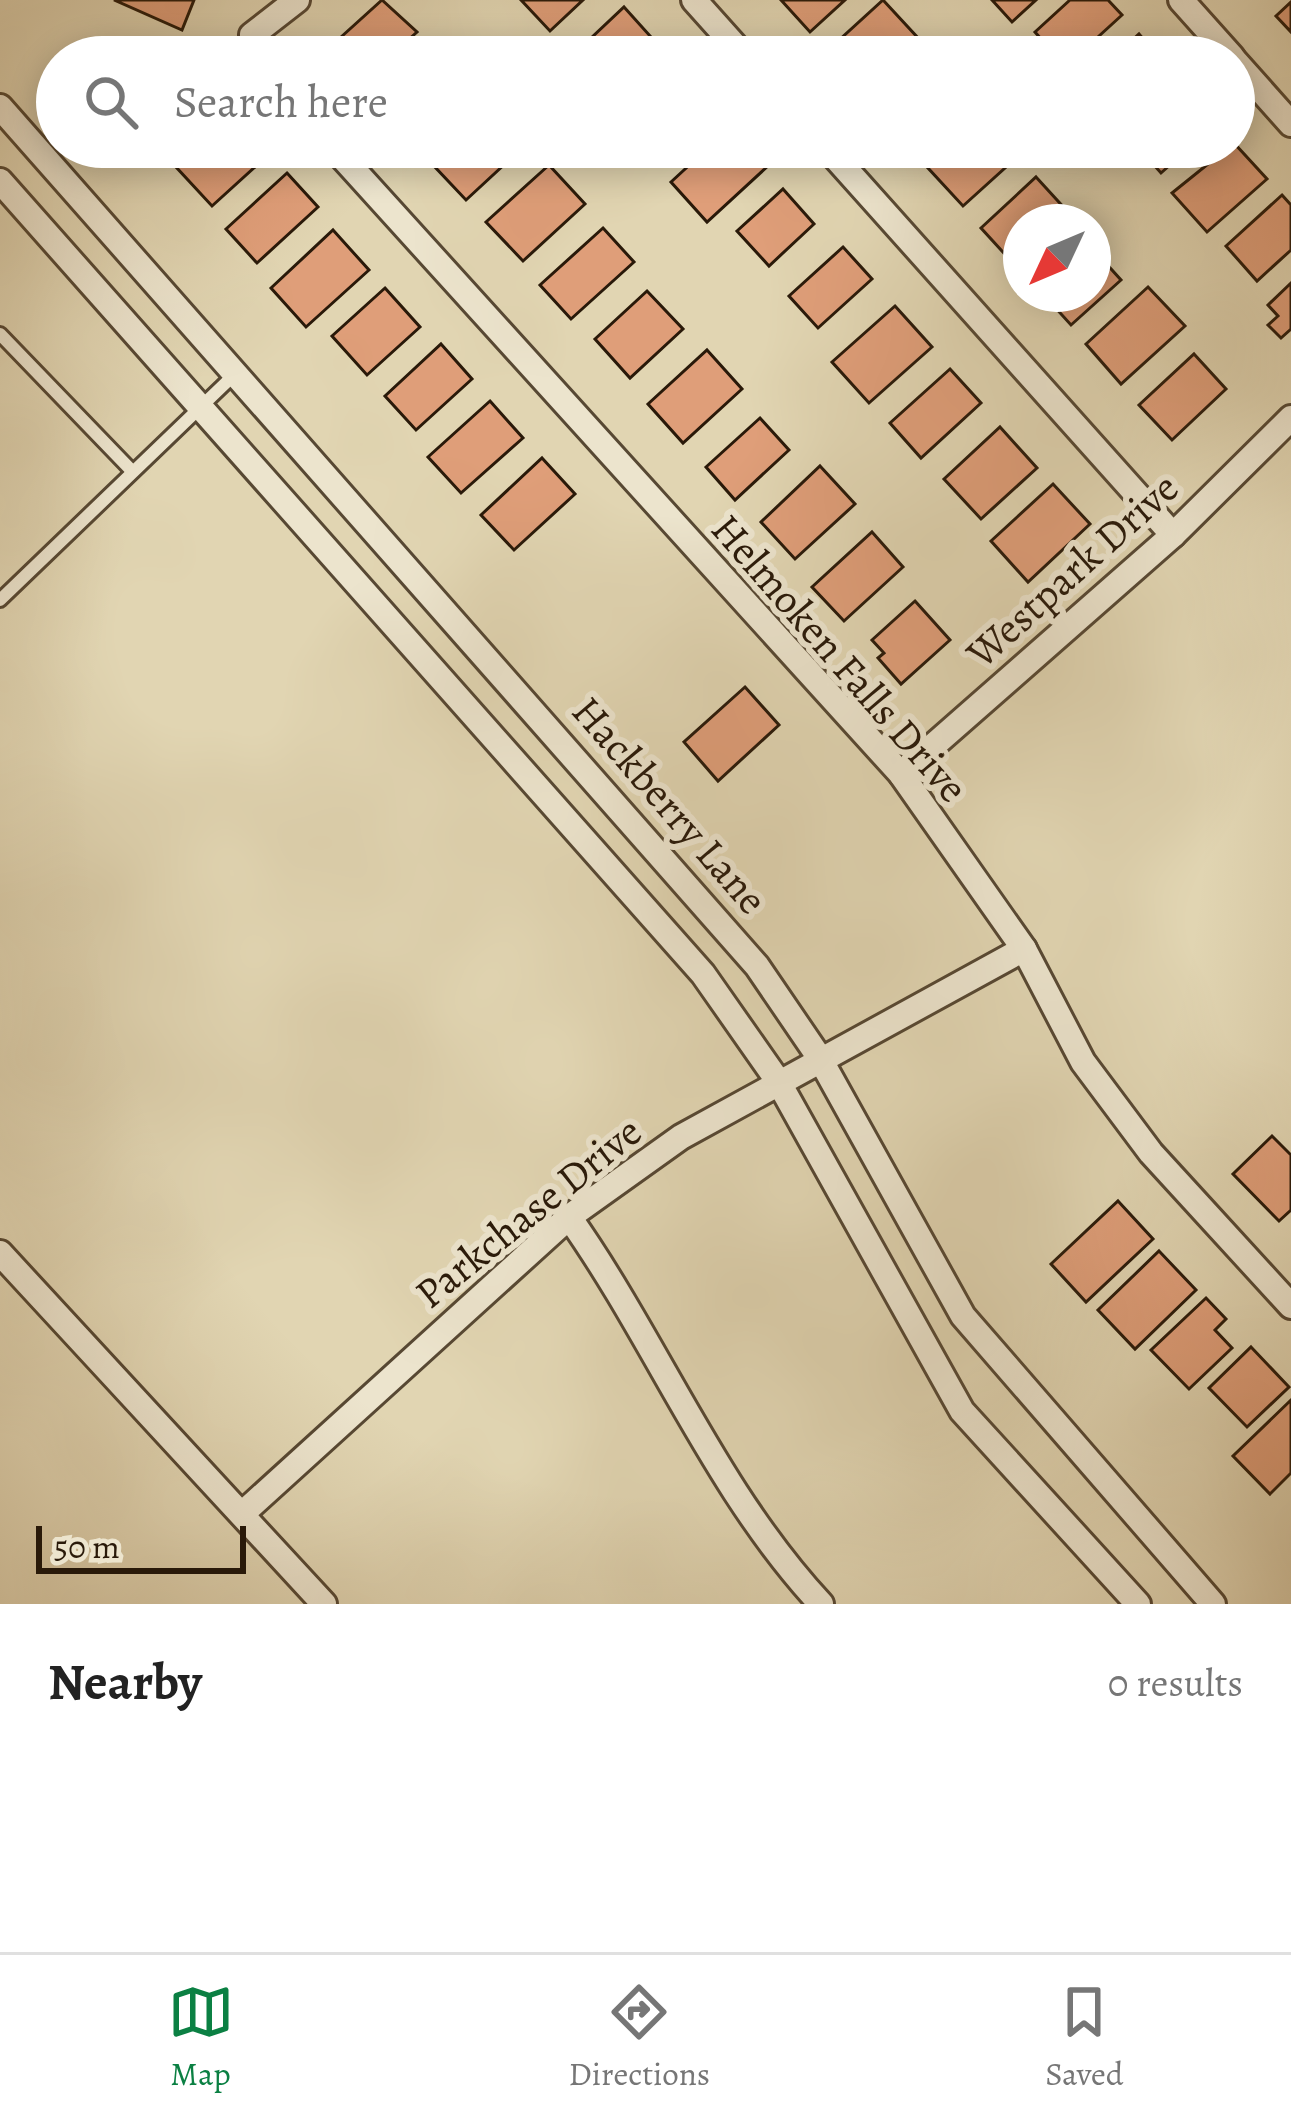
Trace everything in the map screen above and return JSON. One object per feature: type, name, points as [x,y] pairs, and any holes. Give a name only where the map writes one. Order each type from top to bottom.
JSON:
[{"type":"street","points":[[263,36],[297,0]]},
{"type":"street","points":[[694,0],[727,36]]},
{"type":"street","points":[[1181,0],[1213,36]]},
{"type":"street","points":[[1255,83],[1291,124]]},
{"type":"street","name":"Hackberry Lane","points":[[0,107],[36,148]]},
{"type":"street","name":"Hackberry Lane","points":[[54,168],[678,870],[757,966],[819,1057],[963,1316],[1213,1604]]},
{"type":"street","name":"Helmoken Falls Drive","points":[[352,168],[901,774],[1024,950],[1083,1061],[1150,1153],[1287,1295]]},
{"type":"street","points":[[845,168],[1173,535]]},
{"type":"street","name":"Hackberry Lane","points":[[0,181],[703,974],[778,1081],[962,1411],[1138,1604]]},
{"type":"street","name":"Westpark Drive","points":[[901,774],[1173,535],[1291,418]]},
{"type":"street","name":"Parkchase Drive","points":[[242,1514],[569,1217],[681,1137],[819,1057],[1024,950]]},
{"type":"street","points":[[569,1217],[622,1292],[731,1489],[787,1567],[821,1604]]},
{"type":"street","points":[[0,1253],[323,1604]]},
{"type":"lane","points":[[0,334],[132,471]]},
{"type":"lane","points":[[0,600],[236,373]]},
{"type":"building","points":[[114,0],[194,0],[182,30]]},
{"type":"building","points":[[382,0],[417,32],[413,36],[342,36]]},
{"type":"building","points":[[521,0],[583,0],[550,31]]},
{"type":"building","points":[[781,0],[845,0],[810,32]]},
{"type":"building","points":[[883,0],[916,36],[844,36]]},
{"type":"building","points":[[992,0],[1036,0],[1012,22]]},
{"type":"building","points":[[1070,0],[1108,0],[1122,15],[1099,36],[1039,36],[1035,32]]},
{"type":"building","points":[[1291,2],[1291,32],[1276,16]]},
{"type":"building","points":[[624,7],[650,36],[593,36]]},
{"type":"building","points":[[1255,166],[1267,179],[1207,232],[1172,193],[1203,168]]},
{"type":"building","points":[[177,168],[254,168],[212,206]]},
{"type":"building","points":[[436,168],[501,168],[466,200]]},
{"type":"building","points":[[546,168],[552,168],[585,204],[523,261],[486,222]]},
{"type":"building","points":[[686,168],[766,168],[707,222],[671,182]]},
{"type":"building","points":[[928,168],[1005,168],[963,206]]},
{"type":"building","points":[[287,173],[318,207],[257,263],[226,229]]},
{"type":"building","points":[[1036,177],[1061,204],[1007,204]]},
{"type":"building","points":[[783,189],[814,224],[769,266],[737,231]]},
{"type":"building","points":[[1282,195],[1291,205],[1291,250],[1257,281],[1226,246]]},
{"type":"building","points":[[1003,208],[1003,252],[981,228]]},
{"type":"building","points":[[603,228],[634,262],[571,319],[540,285]]},
{"type":"building","points":[[333,230],[369,270],[306,327],[271,288]]},
{"type":"building","points":[[843,247],[872,279],[818,328],[789,296]]},
{"type":"building","points":[[1111,269],[1121,280],[1111,289]]},
{"type":"building","points":[[1291,283],[1291,329],[1281,338],[1268,325],[1278,316],[1268,305]]},
{"type":"building","points":[[1148,287],[1185,326],[1121,384],[1086,344]]},
{"type":"building","points":[[385,288],[420,327],[367,375],[332,336]]},
{"type":"building","points":[[647,291],[683,329],[630,378],[595,339]]},
{"type":"building","points":[[895,306],[932,347],[869,403],[832,362]]},
{"type":"building","points":[[1059,312],[1085,312],[1071,325]]},
{"type":"building","points":[[441,344],[472,379],[416,430],[385,396]]},
{"type":"building","points":[[707,350],[742,389],[683,443],[648,404]]},
{"type":"building","points":[[1194,354],[1226,389],[1172,440],[1139,405]]},
{"type":"building","points":[[950,369],[981,403],[921,458],[890,423]]},
{"type":"building","points":[[490,401],[523,438],[461,493],[428,457]]},
{"type":"building","points":[[760,418],[789,450],[735,500],[706,467]]},
{"type":"building","points":[[1000,427],[1037,468],[981,519],[944,479]]},
{"type":"building","points":[[542,458],[575,494],[514,550],[481,515]]},
{"type":"building","points":[[820,466],[855,504],[795,559],[761,522]]},
{"type":"building","points":[[1053,484],[1090,524],[1028,582],[991,541]]},
{"type":"building","points":[[872,532],[903,567],[844,621],[812,587]]},
{"type":"building","points":[[915,601],[950,640],[901,684],[878,658],[884,653],[872,640]]},
{"type":"building","points":[[745,687],[779,725],[718,781],[684,742]]},
{"type":"building","points":[[1272,1136],[1291,1155],[1291,1210],[1279,1221],[1233,1174]]},
{"type":"building","points":[[1118,1201],[1153,1239],[1086,1302],[1051,1264]]},
{"type":"building","points":[[1159,1251],[1196,1290],[1135,1349],[1098,1310]]},
{"type":"building","points":[[1206,1298],[1226,1319],[1215,1330],[1232,1348],[1189,1389],[1151,1350]]},
{"type":"building","points":[[1251,1347],[1289,1387],[1247,1427],[1209,1388]]},
{"type":"building","points":[[1291,1400],[1291,1473],[1270,1494],[1233,1456]]}]
